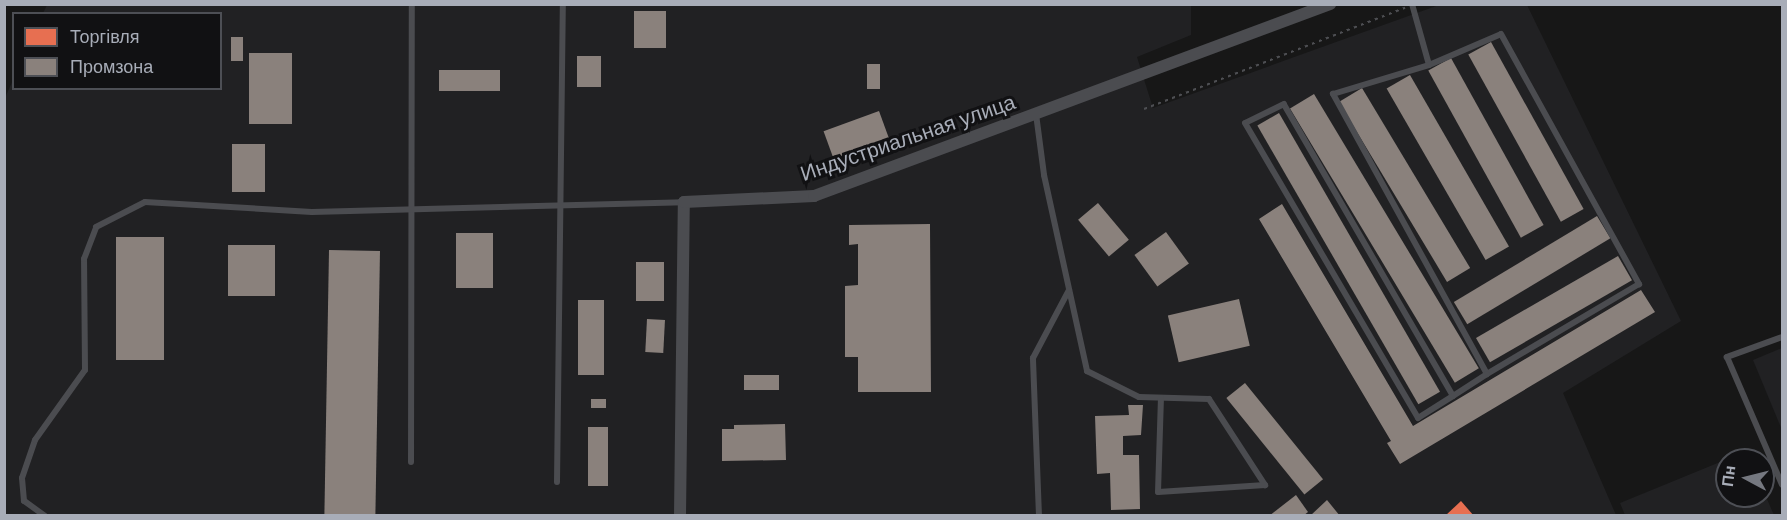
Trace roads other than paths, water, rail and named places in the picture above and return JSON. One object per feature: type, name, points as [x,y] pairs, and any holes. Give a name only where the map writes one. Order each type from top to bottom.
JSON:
[{"type":"street","name":"Индустриальная улица","points":[[684,202],[814,196],[1330,4]]},
{"type":"street","points":[[680,516],[684,202]]},
{"type":"lane","points":[[411,462],[412,4]]},
{"type":"lane","points":[[557,482],[563,4]]},
{"type":"lane","points":[[1412,5],[1429,65]]},
{"type":"lane","points":[[1453,396],[1284,104],[1245,123],[1418,418],[1453,396],[1486,374],[1640,284],[1501,34],[1429,65],[1333,94],[1486,374]]},
{"type":"lane","points":[[1036,114],[1044,175],[1087,371],[1139,397],[1209,399],[1265,485],[1158,492],[1161,398]]},
{"type":"lane","points":[[45,516],[24,501],[22,478],[34,440],[85,370],[84,259],[96,227],[145,202],[312,212],[410,207],[684,202]]},
{"type":"lane","points":[[1039,516],[1034,358],[1069,289]]},
{"type":"lane","points":[[1782,337],[1726,357],[1782,485]]}]
